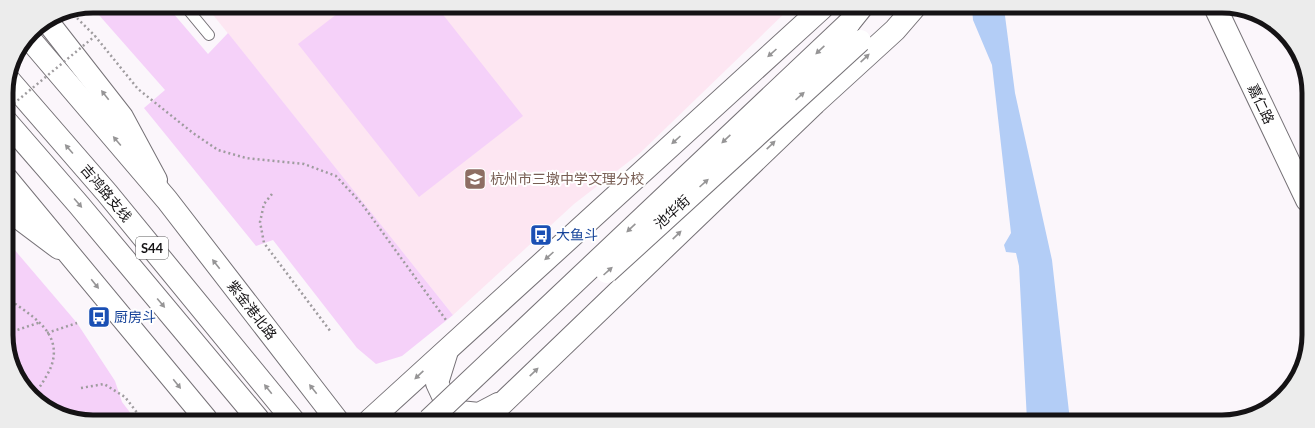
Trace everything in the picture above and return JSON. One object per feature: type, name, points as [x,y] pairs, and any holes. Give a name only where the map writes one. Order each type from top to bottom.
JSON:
[{"type":"main road","points":[[375,415],[817,13]]},
{"type":"main road","name":"池华街","points":[[434,415],[857,24],[888,13]]},
{"type":"main road","points":[[490,415],[810,109],[895,30],[910,13]]},
{"type":"main road","name":"嘉仁路","points":[[1218,13],[1302,190]]},
{"type":"main road","name":"池华街","points":[[450,415],[857,24]]},
{"type":"main road","name":"紫金港北路","points":[[51,26],[122,117],[167,200]]},
{"type":"main road","name":"紫金港北路","points":[[32,42],[167,200],[333,415]]},
{"type":"main road","name":"吉鸿路支线","points":[[14,85],[107,193],[289,415]]},
{"type":"main road","name":"吉鸿路支线","points":[[13,129],[79,205],[255,415]]},
{"type":"main road","points":[[13,186],[76,260],[203,415]]},
{"type":"main road","points":[[13,213],[76,260]]},
{"type":"main road","points":[[448,349],[437,383],[450,411],[479,414],[506,399]]},
{"type":"lane","points":[[191,13],[209,35]]},
{"type":"path","points":[[75,16],[95,36],[138,89],[193,134],[218,150],[246,158],[304,164],[336,176],[362,204],[446,320]]},
{"type":"path","points":[[13,104],[95,36]]},
{"type":"path","points":[[272,194],[264,204],[260,222],[264,243],[331,332]]},
{"type":"path","points":[[13,302],[41,322],[54,345],[52,366],[39,388]]},
{"type":"path","points":[[13,331],[41,322]]},
{"type":"path","points":[[47,333],[77,323]]},
{"type":"path","points":[[81,388],[104,384],[125,397],[139,415]]},
{"type":"shaded area","points":[[97,13],[173,13],[208,54],[228,33],[453,315],[402,356],[376,364],[357,348],[273,240],[256,246],[144,108],[165,90]]},
{"type":"shaded area","name":"杭州市三墩中学文理分校","points":[[212,13],[785,13],[640,153],[574,204],[453,315]]},
{"type":"shaded area","points":[[338,13],[442,13],[523,116],[419,197],[298,44]]},
{"type":"shaded area","points":[[13,248],[77,323],[115,381],[122,402],[132,415],[83,414],[63,409],[53,404],[44,398],[30,384],[19,365],[14,345]]},
{"type":"water","points":[[972,13],[1005,13],[1015,93],[1052,260],[1069,415],[1027,415],[1019,266],[1016,253],[1006,252],[1004,245],[1011,233],[992,65],[973,20]]},
{"type":"place","name":"杭州市三墩中学文理分校","points":[[475,179]]},
{"type":"place","name":"大鱼斗","points":[[541,235]]},
{"type":"place","name":"厨房斗","points":[[99,317]]}]
